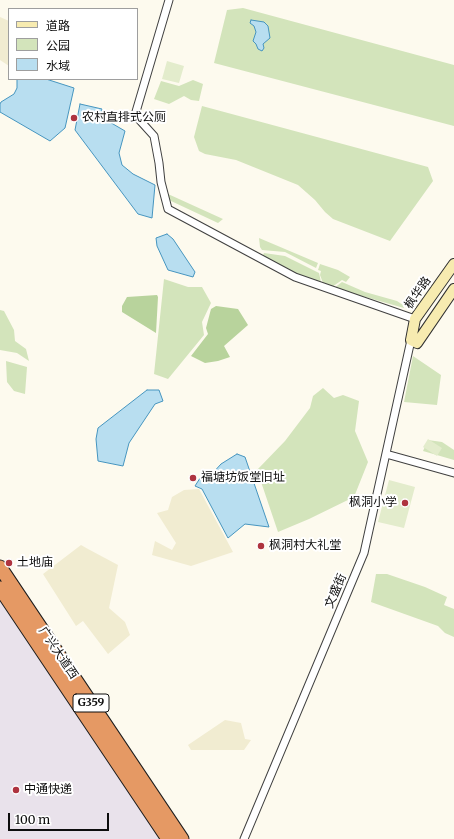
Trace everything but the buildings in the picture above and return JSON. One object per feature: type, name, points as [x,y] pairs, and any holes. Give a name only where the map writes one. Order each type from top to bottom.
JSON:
[{"type":"highway","name":"广兴大道西","points":[[0,567],[182,839]]},
{"type":"highway","name":"广兴大道西","points":[[0,588],[168,839]]},
{"type":"street","points":[[169,0],[135,115],[154,136],[161,182],[168,209],[295,277],[415,319]]},
{"type":"street","name":"枫华路","points":[[411,340],[415,319],[454,264]]},
{"type":"street","points":[[411,340],[417,342],[454,289]]},
{"type":"street","name":"文盛街","points":[[244,839],[362,558],[411,340]]},
{"type":"street","points":[[386,454],[454,473]]},
{"type":"shaded area","points":[[0,17],[8,21],[8,65],[0,60]]},
{"type":"shaded area","points":[[199,489],[233,552],[191,566],[152,555],[155,541],[172,550],[176,543],[157,513],[168,510],[172,497],[184,490]]},
{"type":"shaded area","points":[[81,545],[118,565],[109,608],[125,622],[130,635],[108,654],[83,621],[76,626],[43,574]]},
{"type":"shaded area","points":[[0,567],[182,839],[0,839]]},
{"type":"shaded area","points":[[225,720],[241,723],[245,739],[251,740],[244,750],[191,750],[188,745]]},
{"type":"green space","points":[[243,8],[454,65],[454,126],[214,63],[227,10]]},
{"type":"green space","points":[[167,61],[184,66],[179,83],[162,79]]},
{"type":"green space","points":[[193,80],[203,84],[199,101],[191,100],[184,96],[169,104],[154,99],[161,81],[179,86]]},
{"type":"green space","points":[[202,106],[428,167],[433,181],[390,241],[333,219],[298,185],[236,160],[205,154],[199,151],[194,137]]},
{"type":"green space","points":[[168,194],[223,219],[218,223],[171,201],[168,199]]},
{"type":"green space","points":[[259,238],[318,263],[316,268],[285,252],[262,250],[260,247]]},
{"type":"green space","points":[[264,253],[285,256],[319,273],[321,282],[291,272],[263,255]]},
{"type":"green space","points":[[320,264],[338,270],[350,277],[346,282],[342,280],[332,287],[323,283],[320,275],[321,271],[318,270]]},
{"type":"green space","points":[[164,279],[188,287],[202,287],[211,303],[202,322],[204,335],[168,379],[154,374]]},
{"type":"green space","points":[[342,282],[365,292],[397,301],[403,305],[404,308],[334,288]]},
{"type":"green space","points":[[157,295],[156,333],[122,312],[122,306],[127,297]]},
{"type":"green space","points":[[216,306],[238,309],[248,325],[224,346],[230,357],[205,363],[191,356],[208,334],[206,328],[211,309]]},
{"type":"green space","points":[[0,310],[4,311],[14,330],[15,341],[26,349],[29,361],[17,353],[0,350]]},
{"type":"green space","points":[[413,356],[441,375],[437,405],[404,402]]},
{"type":"green space","points":[[6,361],[27,367],[25,394],[14,391],[7,382]]},
{"type":"green space","points":[[323,388],[334,398],[343,395],[359,401],[355,431],[368,462],[354,497],[278,532],[257,470],[285,441],[310,408],[313,396]]},
{"type":"green space","points":[[428,439],[442,448],[437,456],[423,447]]},
{"type":"green space","points":[[428,440],[442,442],[454,450],[454,460],[423,451]]},
{"type":"green space","points":[[389,480],[415,487],[404,528],[378,522]]},
{"type":"green space","points":[[376,574],[387,574],[425,587],[447,597],[444,605],[454,609],[454,637],[445,633],[438,626],[371,602]]},
{"type":"water","points":[[251,20],[264,22],[268,26],[270,38],[263,44],[264,48],[262,51],[258,49],[253,41],[256,32],[254,26],[250,23]]},
{"type":"water","points":[[17,80],[49,80],[74,88],[65,128],[50,141],[0,112],[1,102],[14,94],[17,88]]},
{"type":"water","points":[[80,104],[102,109],[101,117],[125,131],[119,153],[122,165],[133,174],[155,185],[152,218],[138,214],[75,130]]},
{"type":"water","points":[[167,234],[173,239],[195,272],[193,277],[168,270],[157,246],[156,238]]},
{"type":"water","points":[[147,390],[159,390],[163,401],[155,404],[129,443],[123,466],[98,461],[96,439],[98,428]]},
{"type":"water","points":[[237,454],[245,457],[269,527],[245,524],[228,538],[202,489],[195,486],[202,475],[211,475],[221,464]]},
{"type":"place","name":"农村直排式公厕","points":[[74,118]]},
{"type":"place","name":"福塘坊饭堂旧址","points":[[193,478]]},
{"type":"place","name":"枫洞小学","points":[[405,503]]},
{"type":"place","name":"枫洞村大礼堂","points":[[261,546]]},
{"type":"place","name":"土地庙","points":[[9,563]]},
{"type":"place","name":"中通快递","points":[[16,790]]}]
